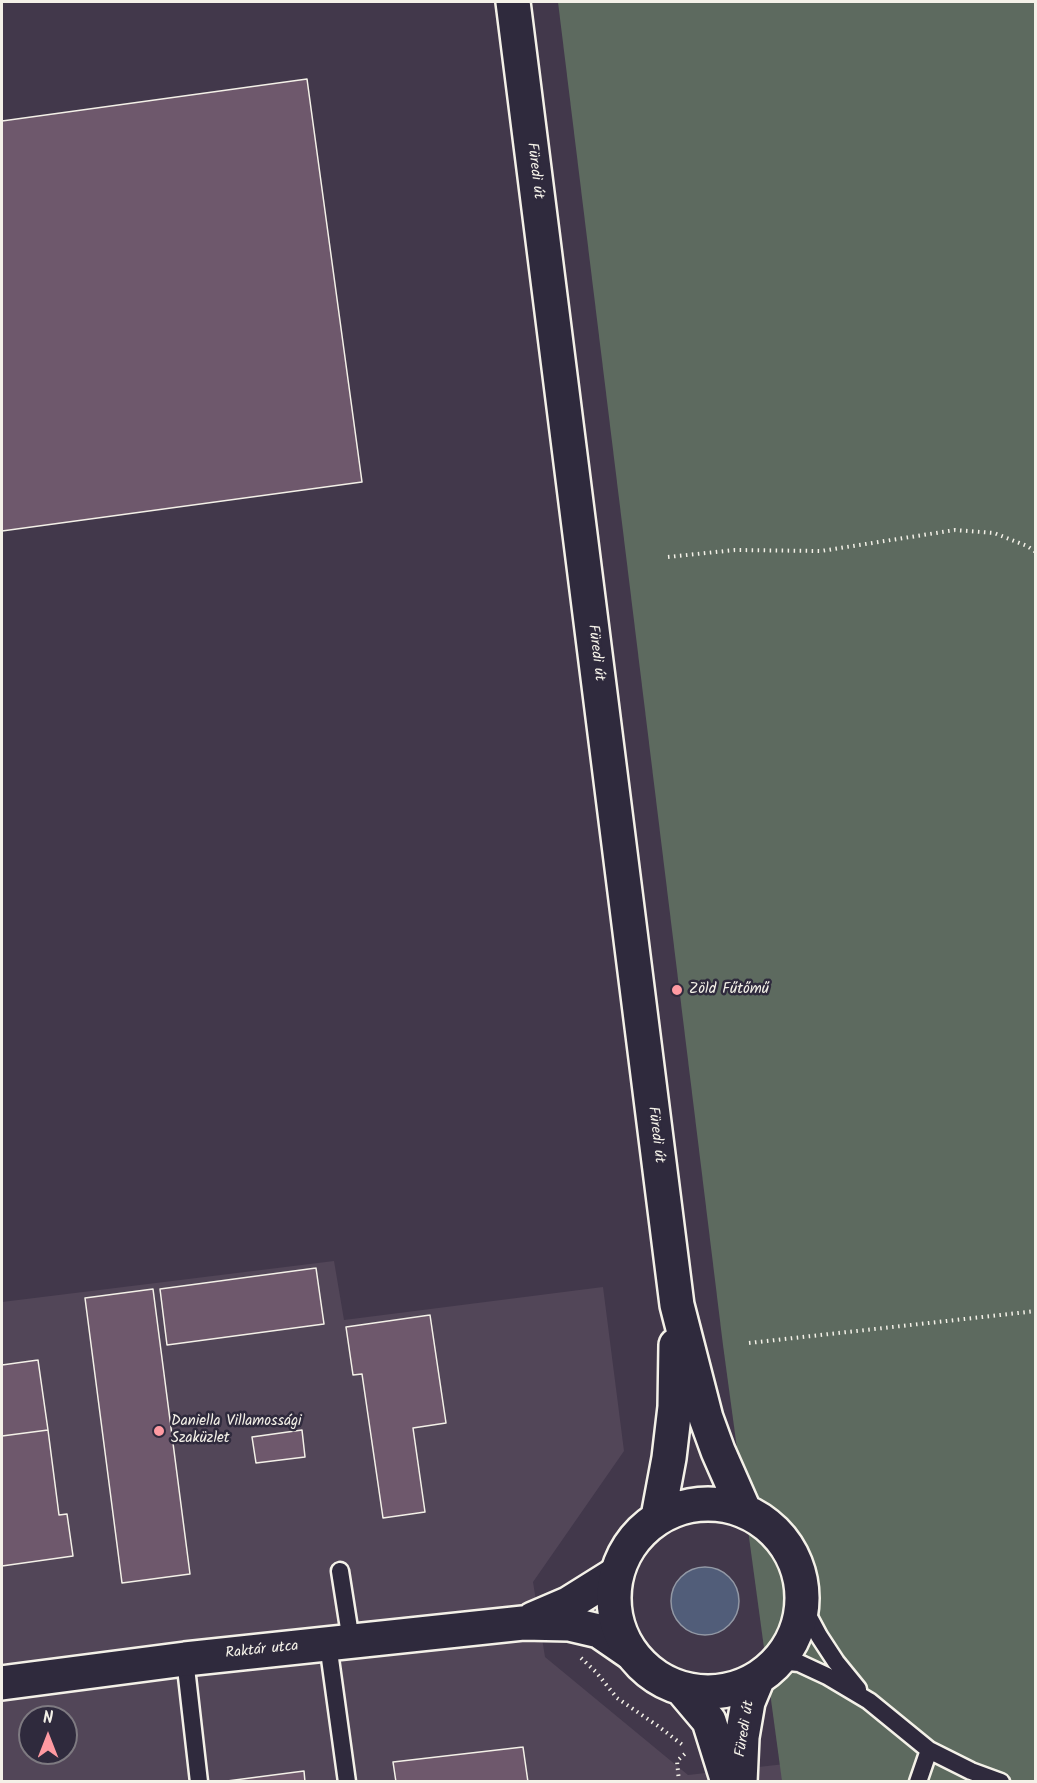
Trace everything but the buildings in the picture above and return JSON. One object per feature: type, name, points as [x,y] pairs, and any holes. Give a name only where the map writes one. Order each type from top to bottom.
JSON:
[{"type":"main road","name":"Füredi út","points":[[513,2],[676,1305],[675,1407],[669,1458],[658,1517]]},
{"type":"main road","name":"Füredi út","points":[[676,1305],[706,1418],[744,1510]]},
{"type":"main road","name":"Füredi út","points":[[740,1782],[742,1737],[748,1702],[768,1670],[796,1634],[802,1605],[800,1575],[795,1560],[787,1546],[770,1526],[744,1510],[730,1506],[700,1503],[686,1506],[658,1517],[637,1534],[624,1553],[616,1574],[613,1605],[618,1630],[631,1653],[643,1667],[653,1676],[672,1686],[703,1692],[721,1692],[740,1687],[768,1670]]},
{"type":"main road","name":"Raktár utca","points":[[523,1623],[568,1604],[616,1574]]},
{"type":"main road","name":"Raktár utca","points":[[2,1683],[185,1659],[523,1623],[569,1624],[599,1631],[631,1653]]},
{"type":"main road","name":"Füredi út","points":[[682,1689],[709,1720],[728,1782]]},
{"type":"lane","points":[[340,1571],[339,1642],[347,1782]]},
{"type":"lane","points":[[802,1605],[836,1662],[868,1701]]},
{"type":"lane","points":[[185,1659],[199,1782]]},
{"type":"lane","points":[[768,1670],[799,1664],[827,1676],[868,1701],[929,1750],[971,1771],[1001,1782]]},
{"type":"lane","points":[[918,1782],[929,1750]]},
{"type":"path","points":[[668,557],[735,550],[821,551],[955,530],[994,533],[1027,546],[1035,552]]},
{"type":"path","points":[[749,1343],[1035,1311]]},
{"type":"path","points":[[558,1623],[561,1641],[596,1672],[617,1698],[689,1750],[677,1761],[679,1782]]},
{"type":"shaded area","points":[[334,1261],[344,1320],[603,1287],[624,1451],[533,1582],[545,1657],[688,1775],[785,1764],[928,1781],[2,1781],[2,1302]]},
{"type":"green space","points":[[558,2],[1035,2],[1035,1781],[782,1781],[723,1345]]},
{"type":"water","points":[[698,1567],[712,1567],[724,1572],[734,1582],[739,1601],[734,1620],[724,1630],[712,1635],[698,1635],[686,1630],[676,1620],[671,1608],[671,1594],[676,1582],[686,1572]]},
{"type":"place","name":"Zöld Fűtőmű","points":[[677,990]]},
{"type":"place","name":"Daniella Villamossági Szaküzlet","points":[[159,1431]]}]
